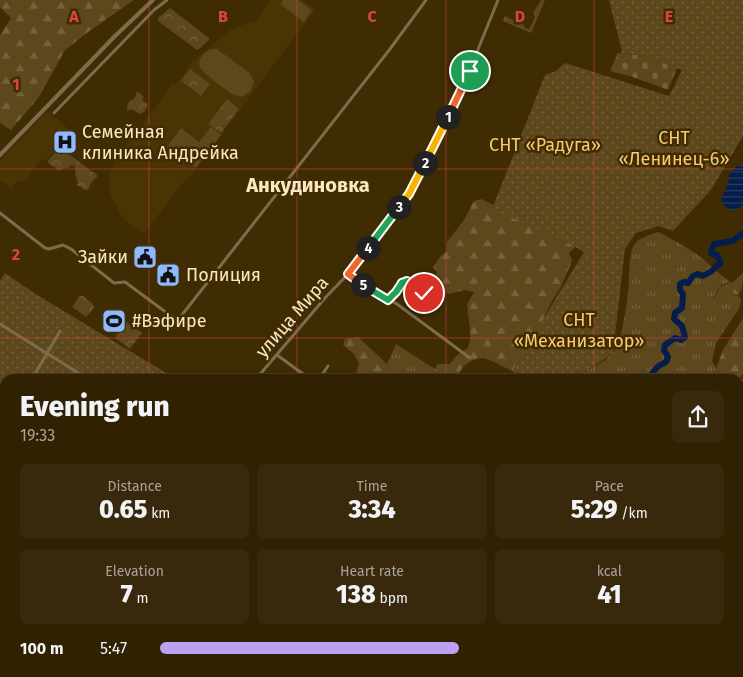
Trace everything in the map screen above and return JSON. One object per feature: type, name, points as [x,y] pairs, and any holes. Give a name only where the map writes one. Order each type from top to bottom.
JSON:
[{"type":"street","points":[[0,155],[115,36],[153,0]]},
{"type":"street","points":[[54,113],[154,10],[167,0]]},
{"type":"street","points":[[0,213],[45,248],[49,249],[63,245],[71,249],[114,283],[125,282],[178,320],[390,49],[426,0]]},
{"type":"street","name":"улица Мира","points":[[260,374],[348,274],[409,194],[460,94],[498,0]]},
{"type":"street","name":"улица Мира","points":[[348,274],[363,286],[397,304],[470,358]]},
{"type":"street","points":[[388,300],[402,282],[405,281],[424,293]]},
{"type":"street","points":[[0,324],[80,374]]},
{"type":"street","points":[[35,374],[60,331]]},
{"type":"street","points":[[277,354],[303,374]]},
{"type":"street","points":[[322,374],[328,366]]},
{"type":"shaded area","points":[[270,0],[302,0],[315,10],[144,234],[123,219],[110,194],[109,177],[115,161],[173,83],[176,85],[190,64],[229,31],[256,21]]},
{"type":"shaded area","points":[[47,111],[71,131],[48,159],[40,161],[25,181],[17,181],[11,188],[3,181],[0,183],[0,161]]},
{"type":"green space","points":[[0,0],[134,0],[65,50],[39,97],[11,130],[0,123],[0,35],[11,18],[0,7]]},
{"type":"green space","points":[[283,0],[298,0],[312,10],[304,22],[280,4]]},
{"type":"green space","points":[[541,0],[545,0],[531,33],[503,21],[505,16],[529,29],[535,18],[533,13]]},
{"type":"green space","points":[[609,0],[743,0],[743,136],[711,190],[673,231],[659,226],[636,233],[625,249],[613,353],[579,374],[516,374],[512,371],[584,252],[563,240],[492,209],[545,75],[556,71],[565,63],[669,96],[682,70],[646,56],[621,53]]},
{"type":"green space","points":[[170,8],[209,38],[209,40],[197,50],[158,21],[158,18]]},
{"type":"green space","points":[[211,49],[217,49],[250,73],[254,82],[251,91],[242,97],[234,95],[202,70],[199,64],[200,59]]},
{"type":"green space","points":[[618,53],[646,56],[677,68],[668,90],[610,71]]},
{"type":"green space","points":[[190,69],[210,84],[201,96],[181,81]]},
{"type":"green space","points":[[137,91],[144,97],[142,100],[148,104],[145,111],[140,114],[131,109],[127,111],[128,103],[135,98]]},
{"type":"green space","points":[[227,99],[239,109],[221,133],[208,124]]},
{"type":"green space","points":[[211,127],[221,135],[196,168],[167,147],[181,128],[199,142]]},
{"type":"green space","points":[[58,149],[62,149],[97,175],[87,190],[77,185],[74,166],[71,165],[69,168],[59,171],[47,162]]},
{"type":"green space","points":[[481,199],[577,245],[569,253],[572,261],[561,287],[545,315],[544,329],[519,373],[489,360],[479,358],[464,366],[458,374],[434,374],[438,364],[450,364],[456,356],[468,348],[470,329],[467,305],[474,292],[465,290],[449,294],[439,290],[433,280],[437,272],[433,267],[447,251],[447,242],[464,220],[474,201]]},
{"type":"green space","points":[[658,232],[694,252],[713,268],[703,275],[698,273],[692,275],[687,281],[679,283],[678,290],[682,295],[680,308],[675,311],[672,319],[681,326],[683,337],[681,339],[675,337],[665,344],[663,350],[667,357],[651,374],[578,374],[607,359],[616,349],[624,319],[632,248],[639,240]]},
{"type":"green space","points":[[715,270],[730,282],[721,285],[713,298],[718,300],[728,292],[741,299],[740,307],[716,343],[712,361],[716,368],[713,374],[653,374],[667,362],[669,356],[666,346],[675,339],[682,341],[686,337],[683,325],[675,318],[684,302],[684,293],[681,290],[681,285],[689,283],[698,275],[704,277]]},
{"type":"green space","points":[[5,273],[34,293],[168,374],[0,374],[0,281]]},
{"type":"green space","points":[[743,273],[742,288],[738,295],[728,292],[718,300],[714,298],[721,286],[733,282]]},
{"type":"green space","points":[[80,296],[83,296],[93,304],[94,308],[86,317],[72,307]]},
{"type":"green space","points":[[743,318],[742,374],[714,374],[723,350]]},
{"type":"green space","points":[[126,322],[142,333],[130,349],[115,338]]},
{"type":"green space","points":[[358,337],[387,364],[392,374],[356,374],[359,364],[354,354],[343,345],[345,339]]},
{"type":"green space","points":[[396,344],[435,369],[434,374],[392,374],[387,364]]},
{"type":"water","points":[[743,165],[743,205],[735,211],[724,205],[721,199],[728,184],[729,175],[737,166]]},
{"type":"waterway","points":[[652,374],[666,362],[668,357],[664,350],[665,345],[675,338],[681,340],[685,337],[682,326],[674,319],[675,313],[682,308],[683,294],[680,290],[680,284],[688,283],[693,276],[698,274],[703,276],[712,271],[720,264],[717,255],[712,254],[711,251],[714,244],[733,241],[743,233]]},
{"type":"place","name":"Семейная клиника Андрейка","points":[[65,142]]},
{"type":"place","name":"Зайки","points":[[145,257]]},
{"type":"place","name":"Полиция","points":[[168,275]]},
{"type":"place","name":"#Вэфире","points":[[114,321]]},
{"type":"district","name":"Анкудиновка","points":[[308,185]]},
{"type":"route","points":[[424,293],[405,281],[402,282],[388,300],[363,286],[348,274],[409,194],[470,71]]},
{"type":"park label","name":"СНТ «Радуга»","points":[[545,145]]},
{"type":"park label","name":"СНТ «Ленинец-6»","points":[[674,148]]},
{"type":"park label","name":"СНТ «Механизатор»","points":[[579,330]]}]
